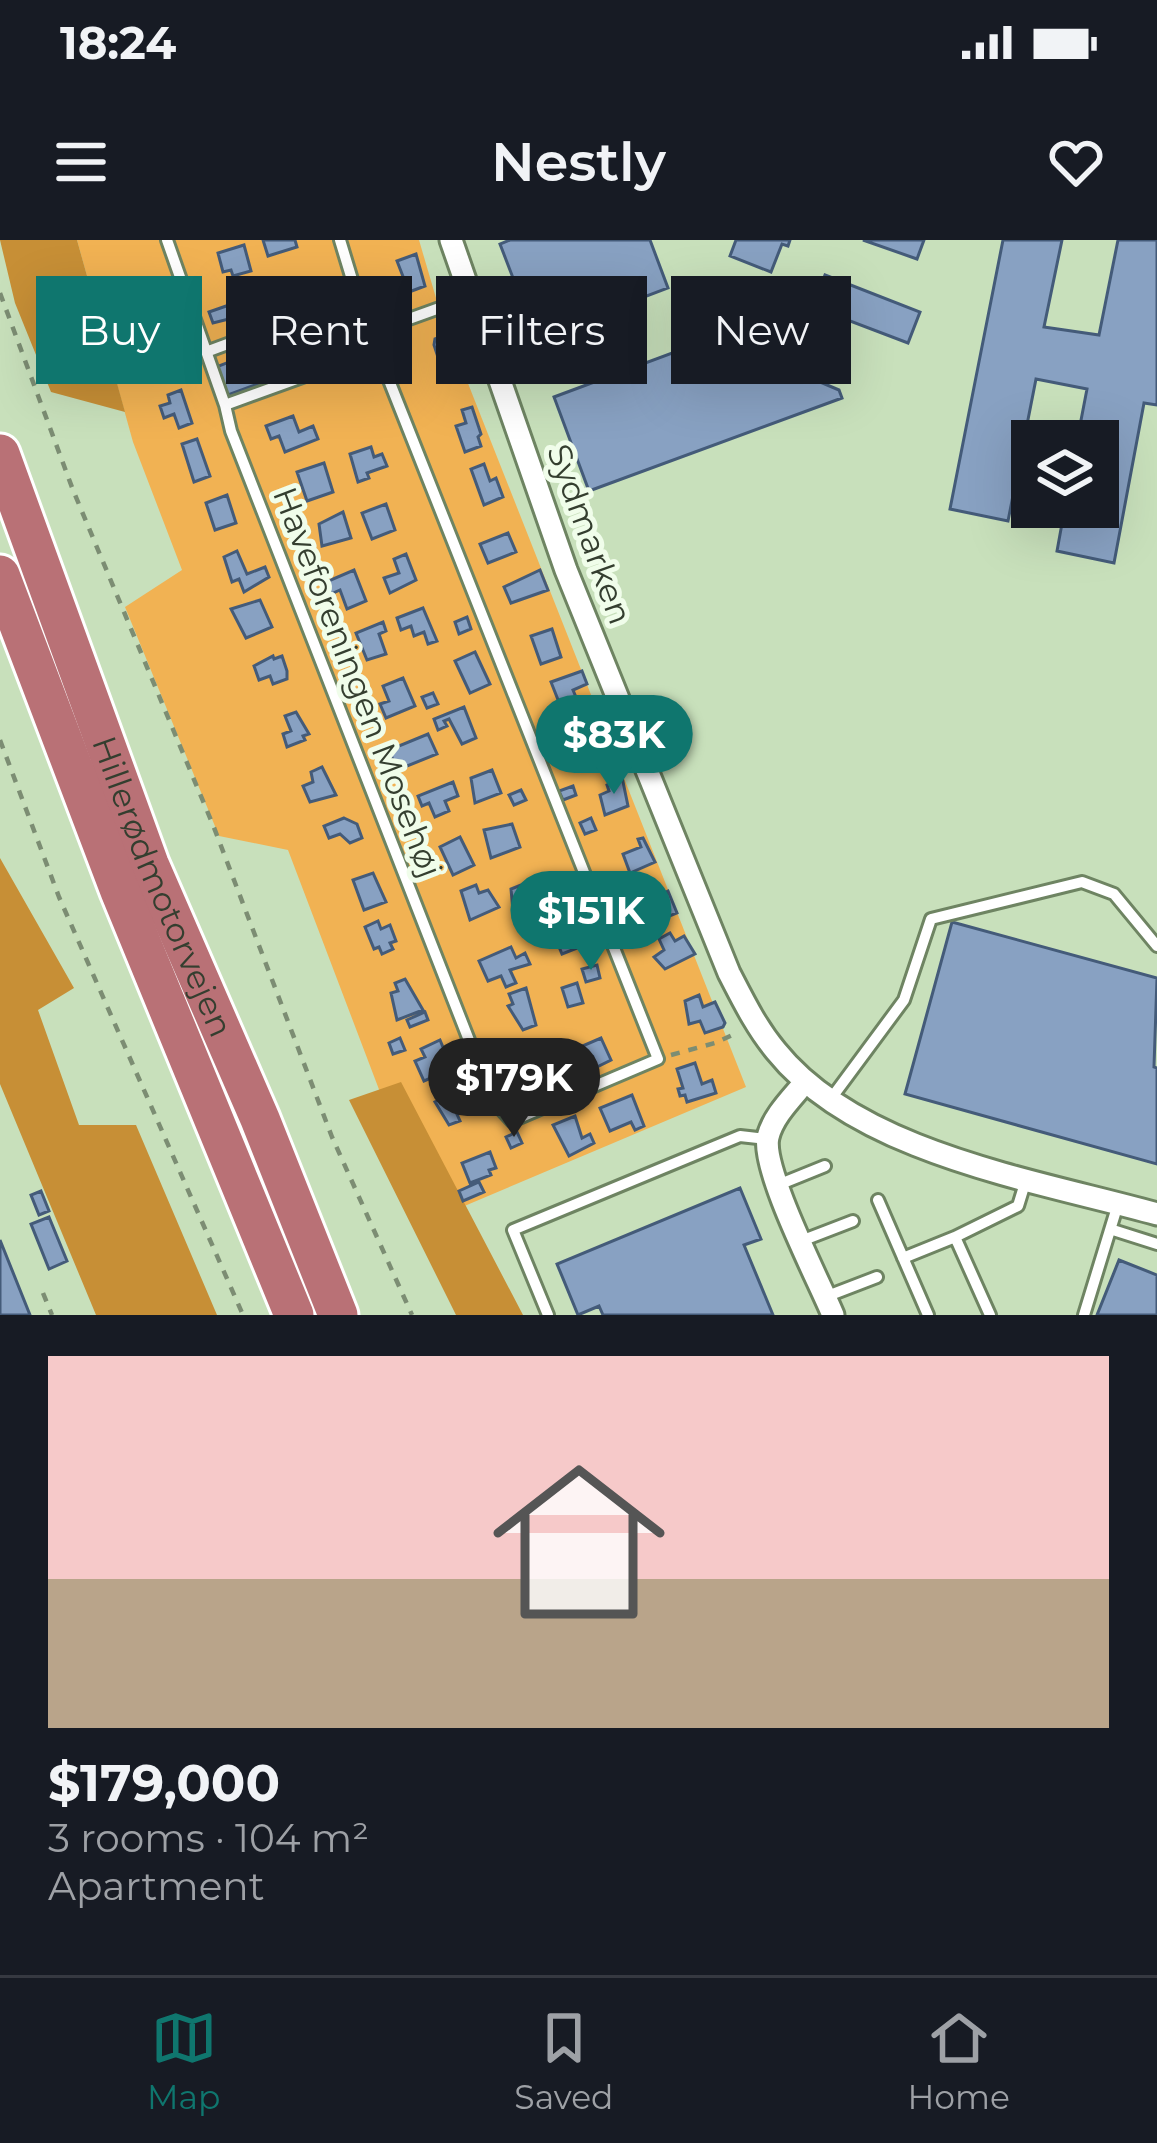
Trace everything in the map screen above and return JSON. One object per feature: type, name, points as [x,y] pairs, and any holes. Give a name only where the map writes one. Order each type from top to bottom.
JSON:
[{"type":"highway","name":"Hillerødmotorvejen","points":[[0,454],[149,863],[337,1312]]},
{"type":"highway","name":"Hillerødmotorvejen","points":[[0,575],[120,891],[294,1315]]},
{"type":"street","name":"Sydmarken","points":[[451,240],[463,276]]},
{"type":"street","name":"Sydmarken","points":[[500,384],[566,570],[724,959],[755,1024],[805,1082],[904,1143],[1157,1214]]},
{"type":"street","points":[[805,1082],[777,1116],[767,1139],[770,1166],[829,1306]]},
{"type":"lane","name":"Haveforeningen Mosehøj","points":[[167,240],[231,431],[430,942],[500,1108],[512,1120],[658,1059]]},
{"type":"lane","points":[[340,240],[351,276]]},
{"type":"lane","points":[[206,352],[226,345]]},
{"type":"lane","points":[[225,405],[283,384]]},
{"type":"lane","points":[[390,384],[658,1059]]},
{"type":"lane","points":[[830,1100],[904,1000],[931,919],[1082,882],[1114,893],[1157,946]]},
{"type":"lane","points":[[548,1315],[513,1230],[740,1136],[767,1139]]},
{"type":"lane","points":[[778,1186],[825,1166]]},
{"type":"lane","points":[[903,1258],[1018,1206],[1027,1177]]},
{"type":"lane","points":[[878,1200],[928,1315]]},
{"type":"lane","points":[[1084,1315],[1118,1203]]},
{"type":"lane","points":[[801,1241],[854,1221]]},
{"type":"lane","points":[[1113,1230],[1157,1244]]},
{"type":"lane","points":[[955,1237],[990,1315]]},
{"type":"lane","points":[[829,1306],[878,1276]]},
{"type":"path","points":[[0,293],[332,1137],[412,1315]]},
{"type":"path","points":[[0,740],[59,897],[243,1315]]},
{"type":"path","points":[[658,1059],[715,1043],[755,1024]]},
{"type":"path","points":[[43,1293],[52,1315]]},
{"type":"shaded area","points":[[0,240],[77,240],[87,276],[36,276],[36,355],[15,303]]},
{"type":"shaded area","points":[[77,240],[419,240],[436,298],[436,384],[468,384],[746,1087],[429,1221],[288,850],[219,836],[125,607],[182,570],[133,442],[117,384],[202,384],[202,276],[87,276]]},
{"type":"shaded area","points":[[48,384],[117,384],[125,412],[51,392]]},
{"type":"shaded area","points":[[0,858],[74,988],[38,1010],[79,1125],[136,1125],[217,1315],[96,1315],[0,1084]]},
{"type":"shaded area","points":[[401,1082],[523,1315],[456,1315],[349,1100]]},
{"type":"building","points":[[263,240],[295,240],[297,247],[268,256]]},
{"type":"building","points":[[510,240],[650,240],[668,288],[647,296],[647,276],[512,276],[500,244]]},
{"type":"building","points":[[736,240],[790,240],[788,246],[782,244],[771,272],[730,256]]},
{"type":"building","points":[[863,240],[924,240],[917,259]]},
{"type":"building","points":[[1003,240],[1062,240],[1044,327],[1099,335],[1118,240],[1157,240],[1157,405],[1144,403],[1114,563],[1057,551],[1061,528],[1119,528],[1119,420],[1081,420],[1087,389],[1036,379],[1028,420],[1011,420],[1008,521],[950,509]]},
{"type":"building","points":[[244,245],[251,271],[233,276],[231,270],[223,272],[218,253]]},
{"type":"building","points":[[416,254],[425,286],[412,291],[412,276],[403,276],[397,261]]},
{"type":"building","points":[[851,285],[920,312],[908,343],[851,321]]},
{"type":"building","points":[[226,306],[226,320],[213,323],[209,312]]},
{"type":"building","points":[[671,353],[671,384],[825,384],[839,390],[842,398],[589,491],[554,397],[589,384],[647,384],[647,362]]},
{"type":"building","points":[[226,363],[226,384],[258,384],[228,395],[216,367]]},
{"type":"building","points":[[181,390],[192,423],[179,428],[174,414],[164,418],[160,406],[170,403],[168,395]]},
{"type":"building","points":[[472,407],[481,446],[465,452],[456,426],[466,423],[462,410]]},
{"type":"building","points":[[293,416],[299,432],[313,426],[318,439],[285,452],[279,436],[271,439],[266,426]]},
{"type":"building","points":[[197,439],[210,476],[194,482],[182,444]]},
{"type":"building","points":[[371,447],[374,457],[382,454],[387,466],[358,482],[350,454]]},
{"type":"building","points":[[324,463],[333,492],[307,501],[297,472]]},
{"type":"building","points":[[484,464],[503,497],[484,505],[471,469]]},
{"type":"building","points":[[227,495],[236,523],[215,530],[206,503]]},
{"type":"building","points":[[386,504],[395,530],[372,539],[362,513]]},
{"type":"building","points":[[343,512],[351,538],[322,546],[319,524]]},
{"type":"building","points":[[508,533],[516,552],[488,563],[480,544]]},
{"type":"building","points":[[237,551],[247,574],[265,567],[269,577],[244,592],[239,579],[232,582],[224,557]]},
{"type":"building","points":[[406,554],[416,580],[390,593],[384,578],[399,573],[394,559]]},
{"type":"building","points":[[354,570],[366,601],[347,609],[340,590],[331,594],[326,582]]},
{"type":"building","points":[[540,570],[548,590],[511,603],[504,587]]},
{"type":"building","points":[[260,600],[272,627],[246,638],[231,609]]},
{"type":"building","points":[[423,608],[437,641],[428,644],[424,632],[414,636],[411,626],[401,630],[397,618]]},
{"type":"building","points":[[467,617],[471,629],[459,634],[455,622]]},
{"type":"building","points":[[383,622],[386,631],[379,634],[386,654],[367,660],[356,633]]},
{"type":"building","points":[[552,629],[561,657],[541,664],[531,636]]},
{"type":"building","points":[[475,652],[490,684],[470,693],[455,661]]},
{"type":"building","points":[[282,656],[287,679],[273,684],[270,676],[259,680],[254,666]]},
{"type":"building","points":[[582,671],[587,684],[573,690],[581,709],[564,715],[551,682]]},
{"type":"building","points":[[403,678],[415,706],[386,718],[380,704],[389,701],[383,686]]},
{"type":"building","points":[[433,693],[438,704],[427,708],[422,697]]},
{"type":"building","points":[[464,707],[476,738],[462,744],[449,719],[438,730],[434,719]]},
{"type":"building","points":[[296,712],[309,734],[287,747],[283,734],[291,731],[285,716]]},
{"type":"building","points":[[586,729],[594,748],[607,743],[612,754],[584,768],[571,735]]},
{"type":"building","points":[[428,734],[437,754],[397,770],[389,750]]},
{"type":"building","points":[[322,767],[336,795],[310,802],[303,786],[313,782],[311,772]]},
{"type":"building","points":[[492,770],[501,793],[475,803],[471,778]]},
{"type":"building","points":[[622,777],[628,806],[605,815],[600,795]]},
{"type":"building","points":[[453,782],[458,796],[445,801],[449,811],[435,817],[429,803],[422,806],[418,796]]},
{"type":"building","points":[[573,786],[576,795],[563,800],[559,791]]},
{"type":"building","points":[[521,790],[526,800],[514,805],[509,795]]},
{"type":"building","points":[[344,818],[357,824],[362,838],[350,843],[340,834],[329,838],[324,826]]},
{"type":"building","points":[[591,818],[596,830],[585,834],[580,823]]},
{"type":"building","points":[[512,824],[520,847],[491,858],[484,830]]},
{"type":"building","points":[[460,837],[474,865],[453,875],[440,847]]},
{"type":"building","points":[[643,838],[655,862],[630,873],[623,854],[641,847],[638,839]]},
{"type":"building","points":[[373,873],[386,902],[364,910],[353,880]]},
{"type":"building","points":[[536,879],[544,900],[527,907],[525,901],[513,911],[511,889]]},
{"type":"building","points":[[476,885],[479,893],[488,890],[499,907],[470,920],[461,891]]},
{"type":"building","points":[[661,888],[668,891],[677,913],[652,923],[639,898]]},
{"type":"building","points":[[378,921],[381,929],[390,925],[396,941],[390,943],[393,949],[382,954],[379,947],[374,949],[365,927]]},
{"type":"building","points":[[952,922],[1157,978],[1157,1164],[905,1094]]},
{"type":"building","points":[[573,930],[580,947],[562,954],[555,937]]},
{"type":"building","points":[[670,933],[675,941],[684,936],[695,954],[665,969],[654,957],[664,950],[659,939]]},
{"type":"building","points":[[511,947],[516,958],[525,953],[530,964],[510,970],[516,983],[506,987],[501,976],[488,981],[479,961]]},
{"type":"building","points":[[597,965],[600,978],[586,982],[582,969]]},
{"type":"building","points":[[405,979],[423,1010],[397,1020],[391,993],[398,991],[395,983]]},
{"type":"building","points":[[577,983],[583,1003],[568,1007],[562,988]]},
{"type":"building","points":[[526,988],[536,1025],[523,1030],[508,1006],[513,1004],[509,994]]},
{"type":"building","points":[[699,995],[703,1007],[715,1002],[723,1027],[705,1033],[700,1021],[689,1024],[685,1001]]},
{"type":"building","points":[[425,1012],[428,1020],[410,1027],[407,1020]]},
{"type":"building","points":[[400,1038],[405,1050],[393,1054],[389,1043]]},
{"type":"building","points":[[601,1038],[611,1060],[597,1067],[593,1057],[586,1061],[580,1047]]},
{"type":"building","points":[[440,1040],[452,1069],[424,1081],[415,1061],[425,1057],[421,1049]]},
{"type":"building","points":[[540,1054],[544,1064],[566,1061],[572,1076],[540,1088],[526,1059]]},
{"type":"building","points":[[695,1063],[702,1084],[712,1080],[716,1093],[687,1102],[685,1095],[680,1096],[678,1089],[683,1088],[677,1069]]},
{"type":"building","points":[[474,1073],[480,1087],[471,1090],[466,1077]]},
{"type":"building","points":[[462,1089],[469,1107],[456,1112],[460,1121],[449,1125],[435,1102]]},
{"type":"building","points":[[632,1095],[644,1126],[635,1130],[631,1122],[610,1131],[600,1108]]},
{"type":"building","points":[[575,1116],[582,1138],[590,1134],[594,1143],[569,1156],[553,1125]]},
{"type":"building","points":[[517,1132],[522,1143],[511,1148],[506,1137]]},
{"type":"building","points":[[490,1152],[496,1168],[470,1183],[462,1163]]},
{"type":"building","points":[[479,1182],[484,1192],[463,1201],[459,1191]]},
{"type":"building","points":[[740,1188],[761,1239],[744,1245],[773,1315],[603,1315],[599,1306],[578,1315],[557,1264]]},
{"type":"building","points":[[41,1191],[49,1211],[39,1215],[31,1195]]},
{"type":"building","points":[[49,1217],[67,1261],[49,1269],[31,1224]]},
{"type":"building","points":[[0,1240],[30,1315],[0,1315]]},
{"type":"building","points":[[1119,1260],[1157,1275],[1157,1315],[1097,1315]]}]
